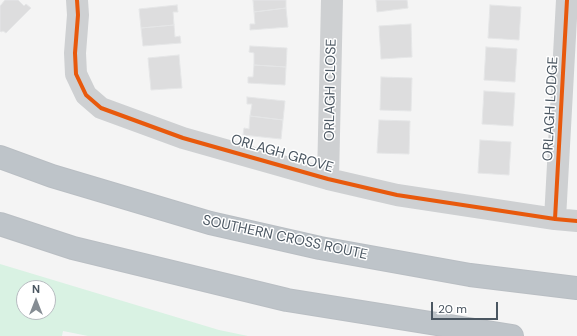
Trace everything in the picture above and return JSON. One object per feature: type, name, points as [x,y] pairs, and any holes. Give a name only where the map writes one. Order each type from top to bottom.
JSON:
[{"type":"highway","name":"SOUTHERN CROSS ROUTE","points":[[0,157],[52,176],[210,223],[320,248],[470,275],[577,288]]},
{"type":"highway","points":[[0,224],[73,248],[287,300],[512,336]]},
{"type":"street","name":"ORLAGH GROVE","points":[[77,0],[78,15],[75,53],[76,74],[86,95],[101,108],[183,138],[328,179],[397,195],[577,221]]},
{"type":"street","name":"ORLAGH CLOSE","points":[[328,179],[332,0]]},
{"type":"street","name":"ORLAGH LODGE","points":[[556,219],[567,0]]},
{"type":"green space","points":[[0,264],[53,280],[16,280],[16,320],[56,320],[56,281],[219,330],[248,336],[88,336],[63,331],[62,336],[0,336]]},
{"type":"building","points":[[5,0],[18,0],[24,6],[26,4],[31,8],[6,33],[0,31],[0,6]]},
{"type":"building","points":[[253,0],[286,0],[286,8],[254,12]]},
{"type":"building","points":[[376,0],[407,0],[408,8],[377,12]]},
{"type":"building","points":[[177,5],[178,12],[173,12],[174,25],[141,28],[139,9]]},
{"type":"building","points":[[490,5],[521,7],[519,40],[488,38]]},
{"type":"building","points":[[286,8],[288,27],[250,30],[250,24],[255,24],[254,12]]},
{"type":"building","points":[[411,24],[412,57],[381,59],[379,26]]},
{"type":"building","points":[[174,25],[175,37],[180,36],[181,43],[143,46],[141,28]]},
{"type":"building","points":[[250,46],[287,48],[286,67],[254,65],[254,53],[249,52]]},
{"type":"building","points":[[486,47],[517,49],[515,82],[484,80]]},
{"type":"building","points":[[179,55],[182,88],[151,90],[148,58]]},
{"type":"building","points":[[254,65],[286,67],[285,85],[248,83],[248,77],[253,77]]},
{"type":"building","points":[[381,77],[412,78],[411,111],[380,110]]},
{"type":"building","points":[[484,91],[515,93],[513,126],[482,124]]},
{"type":"building","points":[[247,97],[285,101],[283,120],[250,116],[252,104],[247,104]]},
{"type":"building","points":[[250,116],[283,120],[281,139],[243,135],[244,128],[249,129]]},
{"type":"building","points":[[379,120],[410,121],[409,154],[377,153]]},
{"type":"building","points":[[480,140],[511,142],[509,175],[478,173]]},
{"type":"cycle path","points":[[77,0],[78,15],[75,53],[76,74],[86,95],[101,108],[183,138],[328,179],[397,195],[577,221]]},
{"type":"cycle path","points":[[555,219],[567,0]]}]
